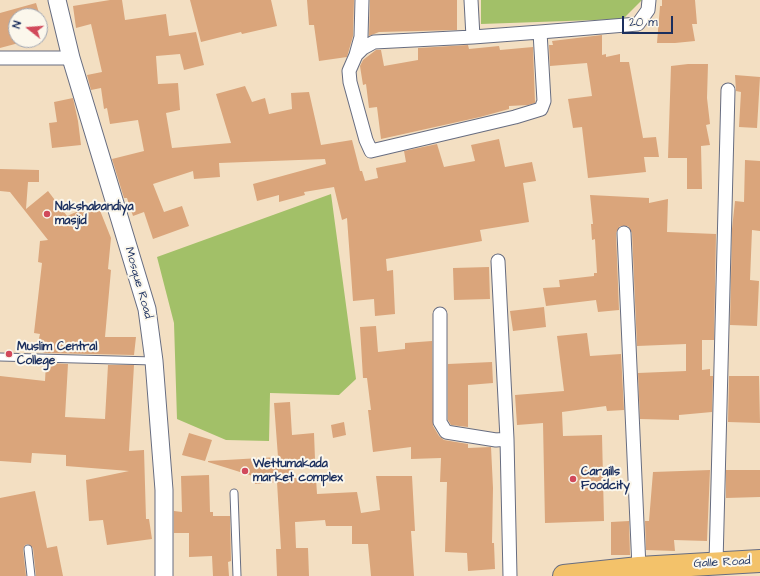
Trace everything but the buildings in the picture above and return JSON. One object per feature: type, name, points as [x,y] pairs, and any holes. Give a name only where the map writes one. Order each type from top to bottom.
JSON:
[{"type":"highway","name":"Galle Road","points":[[564,576],[642,572],[716,563],[760,561]]},
{"type":"street","name":"Mosque Road","points":[[57,0],[71,58],[147,309],[154,361],[164,490],[164,576]]},
{"type":"street","points":[[362,0],[361,36],[356,54],[349,70],[350,82],[366,140],[371,151],[515,117],[541,109],[544,101],[540,32]]},
{"type":"street","points":[[470,0],[473,37]]},
{"type":"street","points":[[356,54],[374,42],[473,37],[638,24],[648,10],[649,0]]},
{"type":"street","points":[[0,58],[71,58]]},
{"type":"street","points":[[716,563],[728,90]]},
{"type":"street","points":[[624,233],[642,572]]},
{"type":"street","points":[[498,261],[507,439],[510,576]]},
{"type":"street","points":[[440,314],[440,422],[446,432],[496,440],[507,439]]},
{"type":"lane","points":[[0,357],[154,361]]},
{"type":"lane","points":[[234,493],[237,576]]},
{"type":"lane","points":[[28,549],[31,576]]},
{"type":"green space","points":[[481,0],[642,0],[623,19],[481,24]]},
{"type":"green space","points":[[331,194],[356,379],[339,395],[270,393],[269,441],[226,440],[177,419],[174,323],[157,257]]},
{"type":"place","name":"Nakshabandiya masjid","points":[[47,214]]},
{"type":"place","name":"Muslim Central College","points":[[9,354]]},
{"type":"place","name":"Wettumakada market complex","points":[[245,471]]},
{"type":"place","name":"Cargills Foodcity","points":[[573,479]]}]
